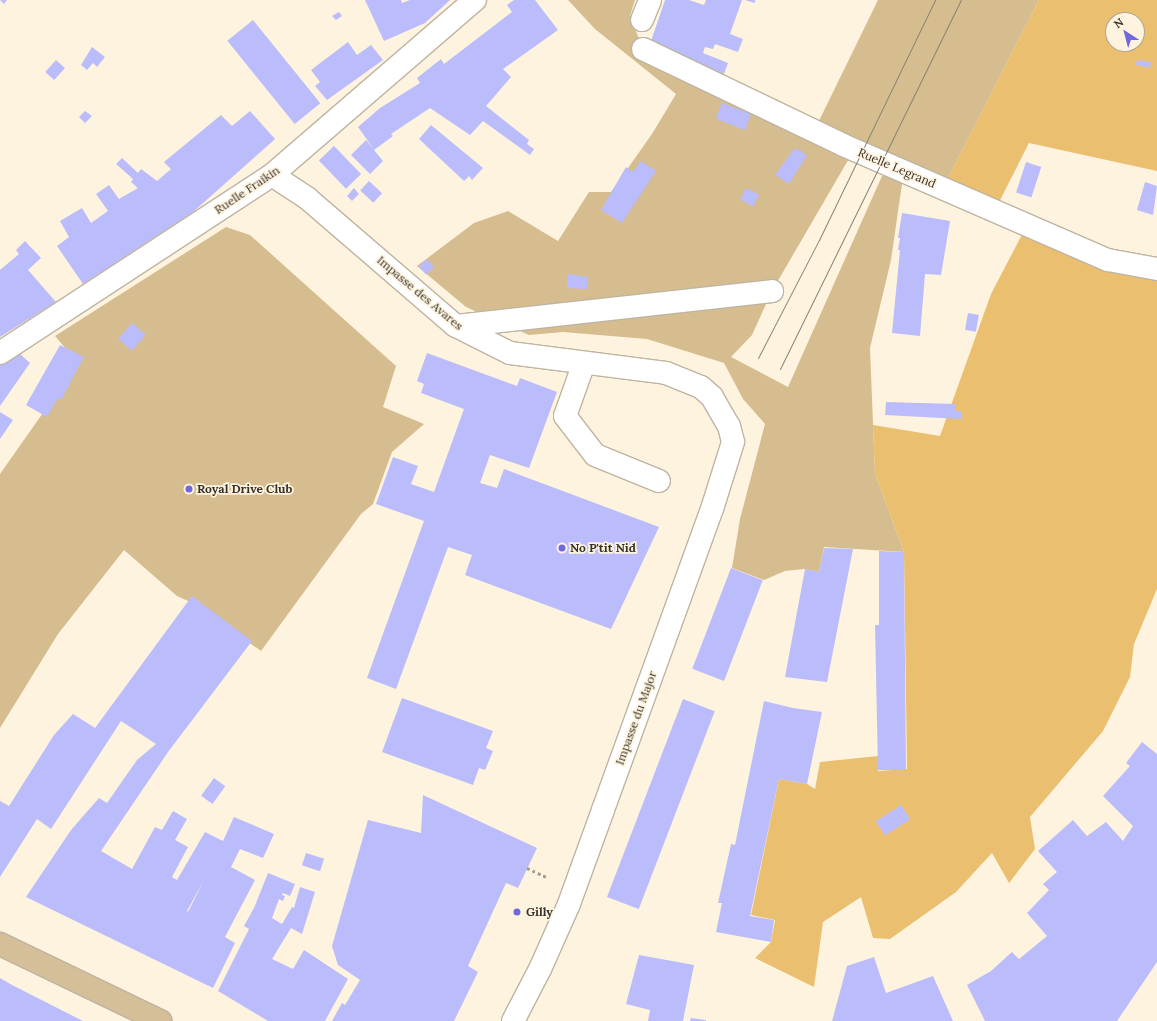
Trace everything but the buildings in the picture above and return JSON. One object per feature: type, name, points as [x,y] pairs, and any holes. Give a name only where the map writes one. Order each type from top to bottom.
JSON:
[{"type":"main road","points":[[0,944],[160,1021]]},
{"type":"street","name":"Ruelle Fraikin","points":[[0,353],[272,175],[475,0]]},
{"type":"street","points":[[642,20],[650,0]]},
{"type":"street","name":"Ruelle Legrand","points":[[643,49],[843,145],[1026,225],[1108,260],[1157,269]]},
{"type":"street","name":"Impasse des Avares","points":[[272,175],[307,198],[456,326],[510,353],[666,373],[701,387],[720,410]]},
{"type":"street","points":[[456,326],[772,290]]},
{"type":"street","points":[[584,362],[565,416],[595,455],[658,481]]},
{"type":"street","name":"Impasse du Major","points":[[513,1021],[540,969],[574,890],[712,506],[733,442],[729,426],[720,410]]},
{"type":"shaded area","points":[[568,0],[635,0],[630,16],[643,49],[814,131],[878,0],[1039,0],[943,188],[889,159],[821,134],[854,150],[772,291],[752,335],[731,357],[788,387],[882,176],[904,170],[891,260],[870,348],[875,473],[904,552],[824,547],[819,572],[804,569],[785,571],[764,580],[732,568],[740,519],[765,424],[743,399],[724,363],[647,339],[563,332],[529,335],[466,307],[417,266],[474,223],[508,211],[558,241],[589,192],[611,192],[652,134],[676,94],[595,29]]},
{"type":"shaded area","points":[[1039,0],[1157,0],[1157,171],[1029,143],[995,210],[943,188]]},
{"type":"shaded area","points":[[1027,225],[1091,265],[1157,276],[1157,589],[1134,644],[1130,677],[1103,731],[1030,817],[1035,849],[1009,883],[992,853],[956,892],[890,939],[873,938],[861,897],[823,922],[814,987],[755,958],[771,942],[775,920],[751,915],[779,779],[807,784],[815,789],[820,762],[878,756],[878,771],[907,769],[904,552],[875,473],[873,425],[940,436],[991,294]]},
{"type":"shaded area","name":"Royal Drive Club","points":[[226,227],[250,235],[396,366],[383,407],[424,424],[392,452],[373,504],[361,514],[261,651],[197,605],[177,596],[124,550],[58,634],[0,728],[0,474],[78,363],[55,336]]},
{"type":"tram line","points":[[758,358],[819,240],[935,0]]},
{"type":"tram line","points":[[780,369],[961,0]]},
{"type":"place","name":"Royal Drive Club","points":[[189,489]]},
{"type":"place","name":"No P'tit Nid","points":[[562,548]]},
{"type":"place","name":"Gilly","points":[[517,912]]}]
